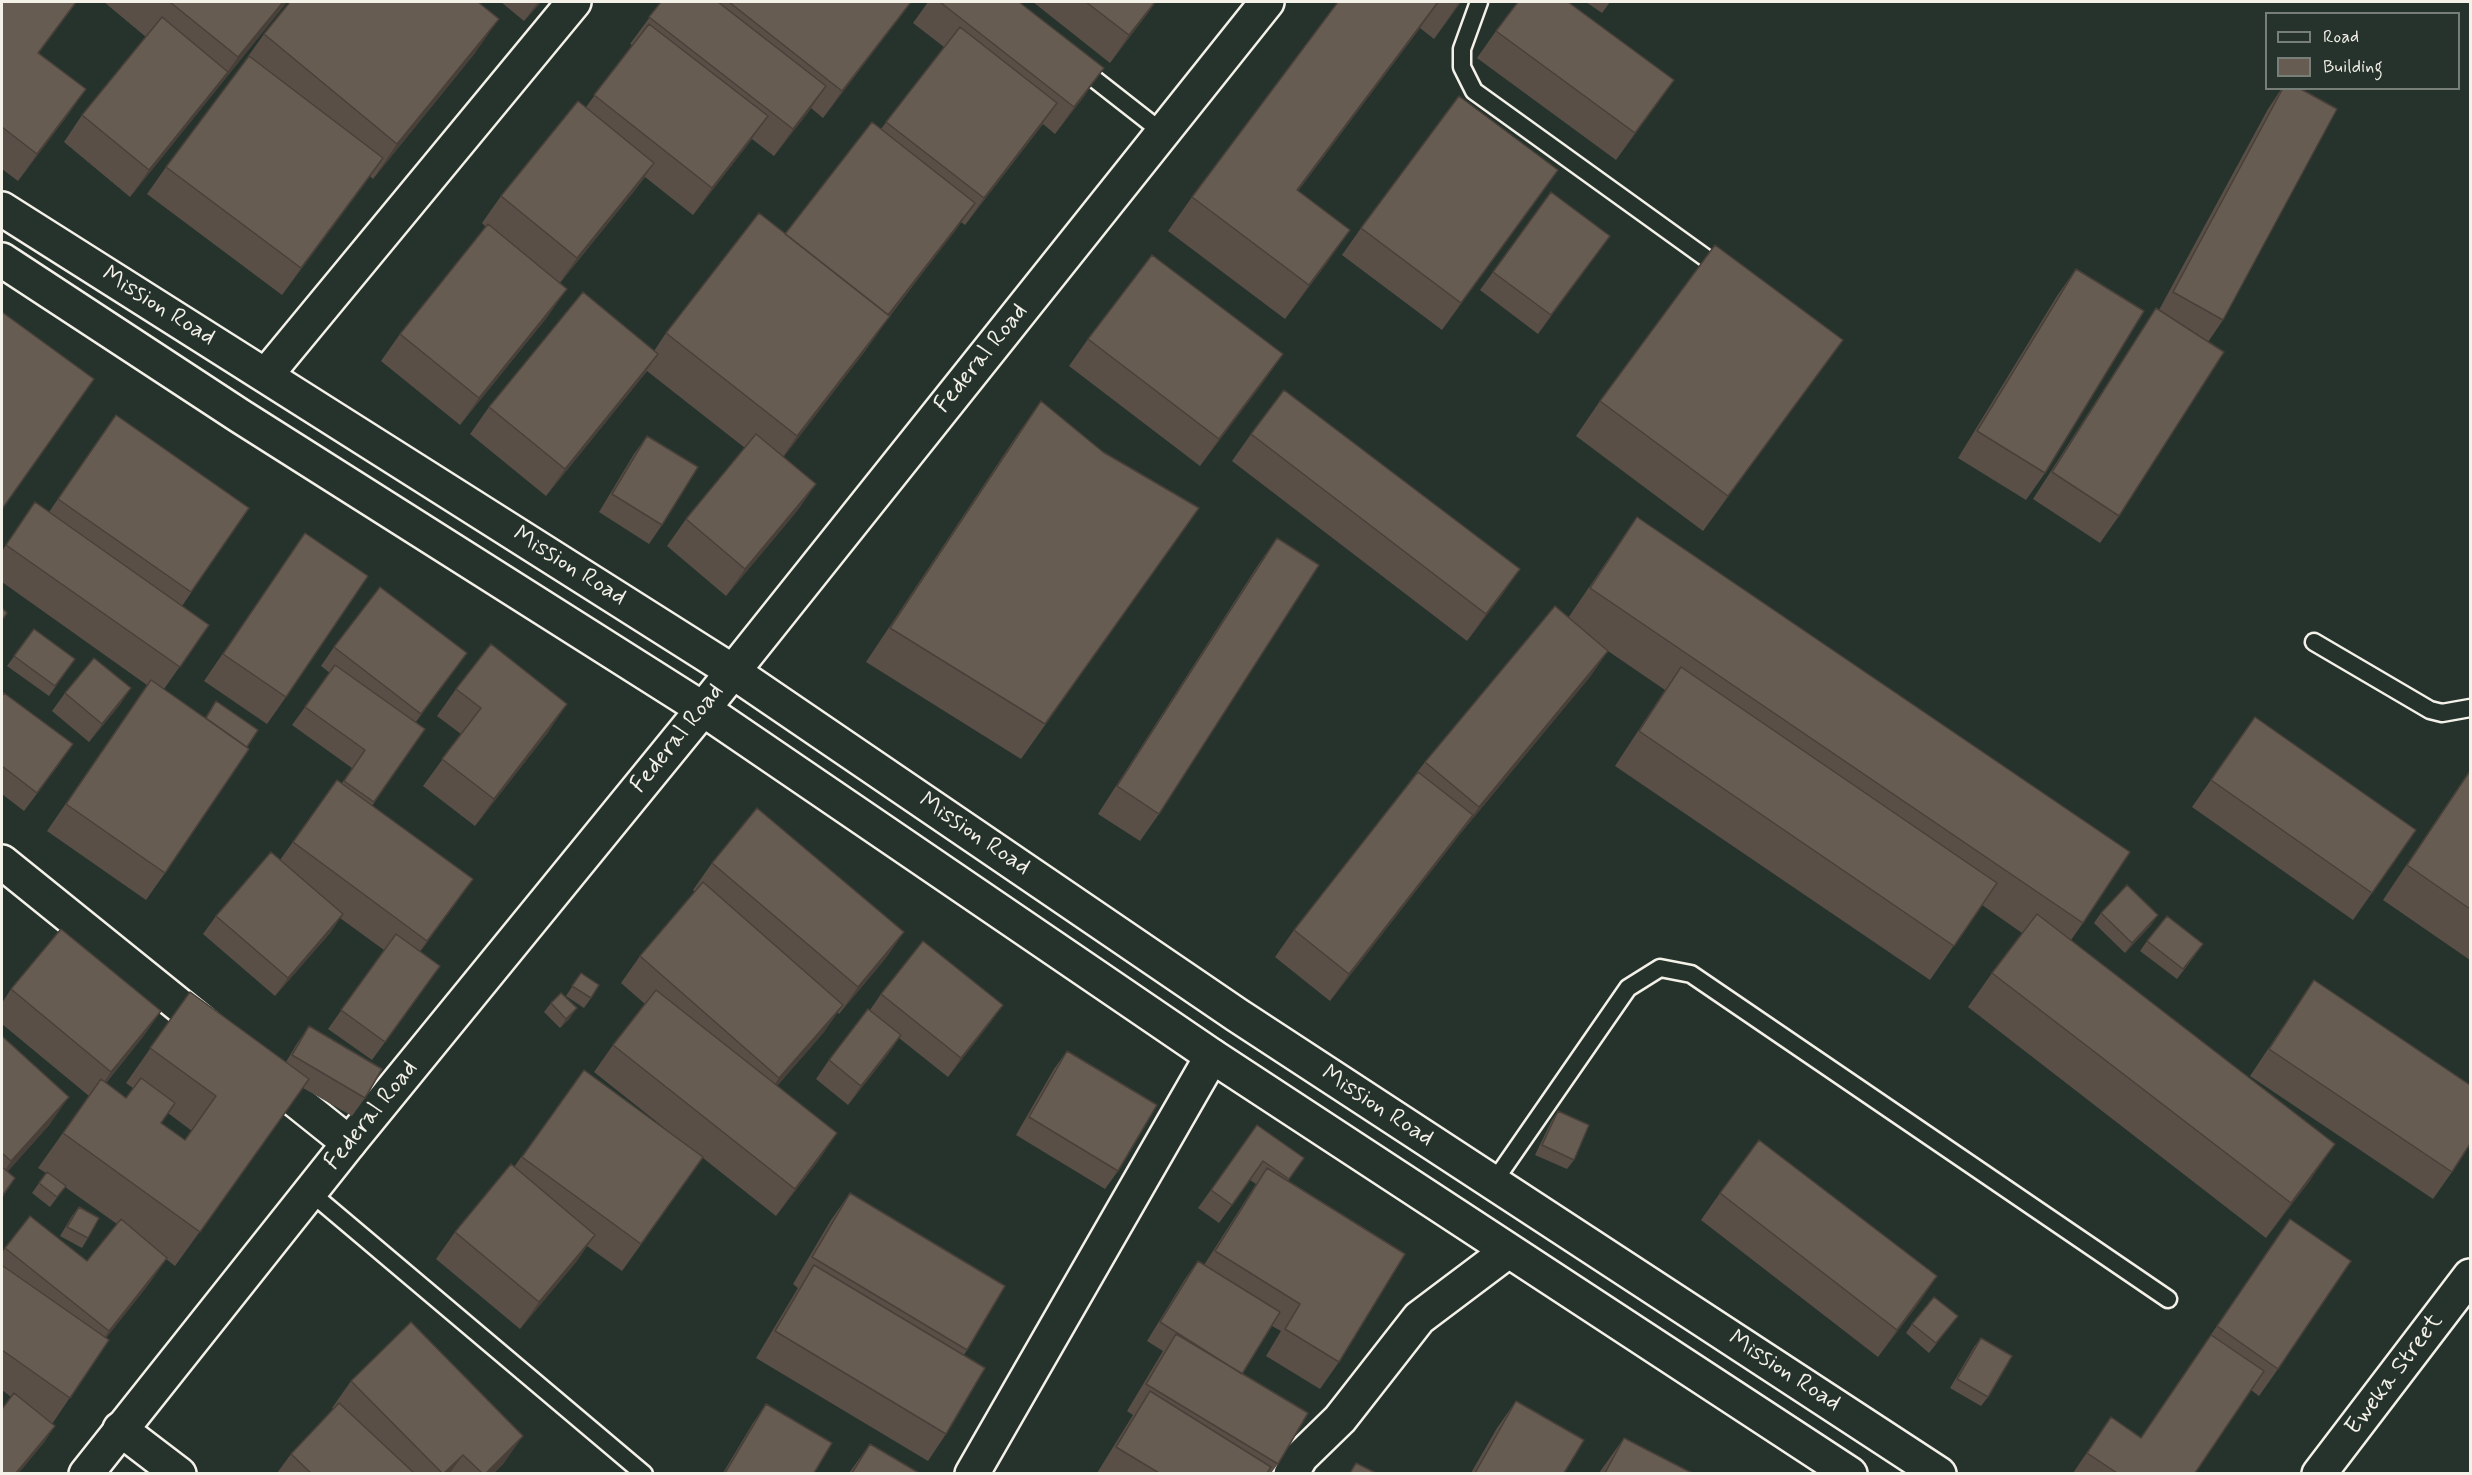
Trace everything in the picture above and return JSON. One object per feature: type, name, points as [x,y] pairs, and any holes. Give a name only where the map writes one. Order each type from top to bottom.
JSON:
[{"type":"street","points":[[266,375],[574,2]]},
{"type":"street","name":"Federal Road","points":[[86,1473],[349,1143],[702,709],[1267,2]]},
{"type":"street","name":"Mission Road","points":[[2,209],[732,671],[1237,1015],[1939,1473]]},
{"type":"street","name":"Mission Road","points":[[2,260],[240,416],[702,709],[1212,1056],[1850,1473]]},
{"type":"street","points":[[3,865],[349,1143]]},
{"type":"street","points":[[972,1473],[1212,1056]]},
{"type":"street","points":[[1292,1473],[1301,1457],[1340,1419],[1419,1318],[1508,1251]]},
{"type":"street","name":"Eweka Street","points":[[2319,1473],[2470,1276]]},
{"type":"street","points":[[120,1429],[179,1473]]},
{"type":"lane","points":[[1479,2],[1462,49],[1462,67],[1474,91],[1742,284]]},
{"type":"lane","points":[[1068,59],[1162,132]]},
{"type":"lane","points":[[2314,642],[2430,710],[2442,713],[2470,708]]},
{"type":"lane","points":[[1493,1183],[1628,988],[1660,968],[1691,974],[2168,1299]]},
{"type":"lane","points":[[310,1192],[644,1473]]},
{"type":"building","points":[[2,2],[76,2],[38,53],[86,89],[37,154],[2,127]]},
{"type":"building","points":[[170,2],[283,2],[238,57]]},
{"type":"building","points":[[290,2],[478,2],[499,19],[397,144],[264,34]]},
{"type":"building","points":[[661,2],[718,2],[826,86],[793,129],[649,17]]},
{"type":"building","points":[[729,2],[911,2],[842,91]]},
{"type":"building","points":[[940,2],[1019,2],[1104,68],[1074,107]]},
{"type":"building","points":[[1086,2],[1155,2],[1129,35]]},
{"type":"building","points":[[1338,2],[1438,2],[1297,190],[1350,230],[1309,285],[1192,197]]},
{"type":"building","points":[[1518,2],[1568,2],[1674,80],[1635,133],[1496,31]]},
{"type":"building","points":[[162,17],[228,72],[149,170],[82,115]]},
{"type":"building","points":[[649,24],[768,116],[712,188],[594,95]]},
{"type":"building","points":[[960,27],[1057,103],[984,198],[886,122]]},
{"type":"building","points":[[249,56],[383,158],[301,268],[166,167]]},
{"type":"building","points":[[2282,90],[2303,90],[2337,109],[2223,320],[2173,292]]},
{"type":"building","points":[[1459,96],[1558,170],[1461,303],[1361,228]]},
{"type":"building","points":[[578,101],[654,163],[577,258],[501,196]]},
{"type":"building","points":[[872,122],[975,203],[888,315],[785,234]]},
{"type":"building","points":[[1551,192],[1610,236],[1551,315],[1493,272]]},
{"type":"building","points":[[759,213],[890,316],[797,436],[666,333]]},
{"type":"building","points":[[488,224],[567,289],[479,398],[400,334]]},
{"type":"building","points":[[1715,245],[1843,340],[1728,496],[1600,401]]},
{"type":"building","points":[[1152,255],[1283,354],[1219,439],[1088,339]]},
{"type":"building","points":[[2076,269],[2144,311],[2045,473],[1977,431]]},
{"type":"building","points":[[583,292],[658,354],[565,469],[489,407]]},
{"type":"building","points":[[2156,308],[2224,352],[2119,516],[2052,472]]},
{"type":"building","points":[[2,312],[94,379],[2,509]]},
{"type":"building","points":[[1284,390],[1520,569],[1486,614],[1251,434]]},
{"type":"building","points":[[1041,401],[1103,452],[1199,508],[1045,724],[890,628]]},
{"type":"building","points":[[116,415],[249,508],[191,592],[58,499]]},
{"type":"building","points":[[756,434],[816,484],[745,569],[686,519]]},
{"type":"building","points":[[647,436],[698,467],[662,525],[612,494]]},
{"type":"building","points":[[35,502],[209,625],[180,667],[6,545]]},
{"type":"building","points":[[1637,517],[2130,852],[2083,923],[1590,588]]},
{"type":"building","points":[[305,533],[368,576],[286,697],[223,654]]},
{"type":"building","points":[[1277,538],[1319,565],[1159,814],[1117,786]]},
{"type":"building","points":[[380,587],[467,653],[421,714],[334,647]]},
{"type":"building","points":[[1555,606],[1608,651],[1479,807],[1425,762]]},
{"type":"building","points":[[2,608],[7,613],[2,620]]},
{"type":"building","points":[[34,629],[75,659],[55,686],[14,656]]},
{"type":"building","points":[[491,644],[567,704],[494,799],[442,759],[481,708],[456,689]]},
{"type":"building","points":[[94,658],[131,688],[102,724],[65,693]]},
{"type":"building","points":[[335,665],[425,729],[374,802],[344,781],[365,750],[305,707]]},
{"type":"building","points":[[1681,667],[1997,883],[1954,946],[1639,731]]},
{"type":"building","points":[[151,680],[249,749],[165,873],[66,804]]},
{"type":"building","points":[[4,693],[73,744],[37,793],[2,766],[2,696]]},
{"type":"building","points":[[216,701],[258,730],[247,747],[206,718]]},
{"type":"building","points":[[2255,717],[2416,830],[2372,893],[2211,780]]},
{"type":"building","points":[[2470,771],[2470,909],[2407,865]]},
{"type":"building","points":[[1418,772],[1473,815],[1349,974],[1294,930]]},
{"type":"building","points":[[337,780],[473,879],[427,941],[293,842]]},
{"type":"building","points":[[757,808],[904,932],[858,987],[712,863]]},
{"type":"building","points":[[271,852],[343,914],[288,978],[216,916]]},
{"type":"building","points":[[703,882],[843,1005],[779,1078],[640,956]]},
{"type":"building","points":[[2127,885],[2158,915],[2132,943],[2101,913]]},
{"type":"building","points":[[2037,914],[2335,1144],[2291,1203],[1992,973]]},
{"type":"building","points":[[2167,916],[2203,944],[2183,969],[2147,941]]},
{"type":"building","points":[[61,929],[161,1011],[111,1072],[11,989]]},
{"type":"building","points":[[396,934],[440,966],[385,1042],[341,1010]]},
{"type":"building","points":[[923,941],[1003,1005],[961,1058],[881,994]]},
{"type":"building","points":[[581,973],[599,985],[591,998],[572,986]]},
{"type":"building","points":[[2314,980],[2470,1085],[2470,1144],[2452,1172],[2269,1049]]},
{"type":"building","points":[[656,990],[837,1133],[795,1189],[613,1045]]},
{"type":"building","points":[[190,992],[309,1079],[200,1232],[63,1133],[101,1079],[126,1098],[141,1078],[175,1103],[161,1123],[185,1140],[216,1096],[150,1048]]},
{"type":"building","points":[[561,993],[577,1008],[566,1019],[551,1003]]},
{"type":"building","points":[[868,1009],[901,1035],[861,1086],[829,1060]]},
{"type":"building","points":[[309,1026],[382,1069],[365,1098],[292,1055]]},
{"type":"building","points":[[2,1036],[69,1097],[11,1161],[2,1153]]},
{"type":"building","points":[[1067,1051],[1157,1105],[1118,1171],[1029,1117]]},
{"type":"building","points":[[584,1070],[703,1157],[641,1244],[522,1157]]},
{"type":"building","points":[[1558,1111],[1589,1125],[1574,1160],[1542,1145]]},
{"type":"building","points":[[1257,1125],[1304,1158],[1289,1179],[1263,1161],[1232,1205],[1211,1190]]},
{"type":"building","points":[[1759,1140],[1937,1276],[1897,1330],[1720,1193]]},
{"type":"building","points":[[511,1164],[595,1235],[539,1302],[455,1232]]},
{"type":"building","points":[[2,1167],[15,1178],[2,1196]]},
{"type":"building","points":[[1267,1168],[1405,1254],[1339,1362],[1285,1329],[1300,1304],[1215,1251]]},
{"type":"building","points":[[47,1172],[66,1186],[57,1197],[39,1183]]},
{"type":"building","points":[[850,1193],[1005,1286],[967,1350],[812,1257]]},
{"type":"building","points":[[79,1207],[99,1218],[88,1238],[67,1227]]},
{"type":"building","points":[[30,1216],[87,1261],[121,1219],[167,1258],[109,1331],[5,1248]]},
{"type":"building","points":[[2290,1219],[2351,1261],[2278,1369],[2217,1326]]},
{"type":"building","points":[[1198,1261],[1280,1312],[1242,1374],[1160,1322]]},
{"type":"building","points":[[814,1265],[985,1368],[946,1434],[775,1331]]},
{"type":"building","points":[[3,1266],[109,1340],[70,1398],[2,1350]]},
{"type":"building","points":[[1934,1297],[1958,1316],[1936,1343],[1912,1324]]},
{"type":"building","points":[[411,1322],[523,1436],[486,1473],[482,1473],[463,1455],[442,1473],[351,1381]]},
{"type":"building","points":[[1176,1334],[1308,1413],[1278,1464],[1146,1384]]},
{"type":"building","points":[[2211,1335],[2264,1371],[2195,1473],[2117,1473],[2087,1453],[2111,1417],[2141,1438]]},
{"type":"building","points":[[1981,1338],[2012,1356],[1988,1397],[1957,1379]]},
{"type":"building","points":[[1150,1391],[1271,1467],[1267,1473],[1159,1473],[1116,1447]]},
{"type":"building","points":[[14,1393],[55,1426],[16,1473],[2,1473],[2,1409]]},
{"type":"building","points":[[1516,1401],[1584,1440],[1564,1473],[1475,1473]]},
{"type":"building","points":[[339,1403],[414,1473],[311,1473],[291,1454]]},
{"type":"building","points":[[766,1404],[832,1443],[814,1473],[725,1473]]},
{"type":"building","points":[[1624,1438],[1692,1473],[1605,1473]]},
{"type":"building","points":[[870,1444],[919,1473],[852,1473]]},
{"type":"building","points":[[1356,1463],[1376,1473],[1350,1473]]}]
